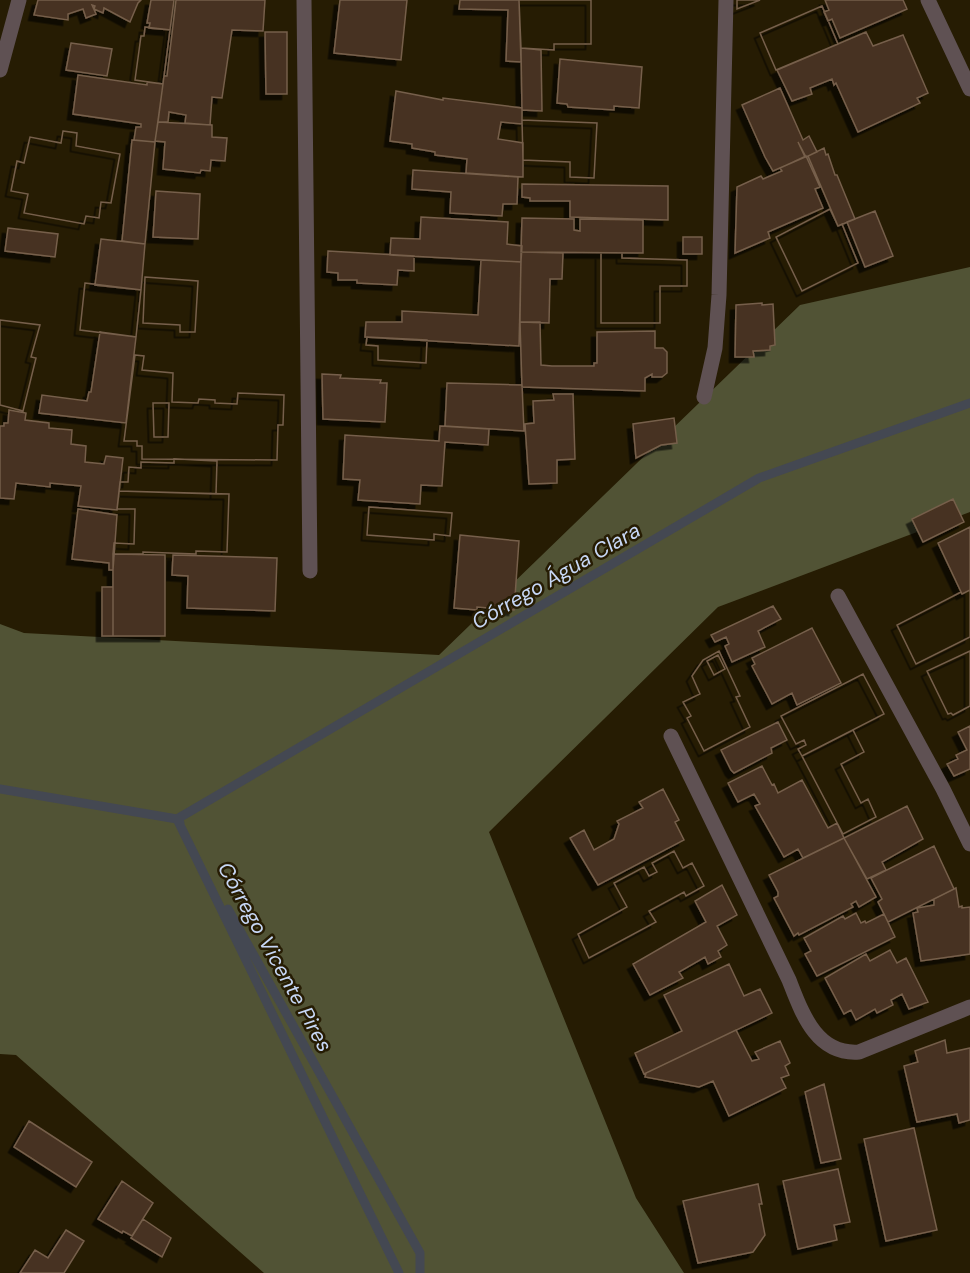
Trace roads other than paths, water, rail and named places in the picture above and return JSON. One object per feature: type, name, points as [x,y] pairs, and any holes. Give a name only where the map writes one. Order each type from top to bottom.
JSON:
[{"type":"street","points":[[0,70],[19,0]]},
{"type":"street","points":[[304,0],[310,571]]},
{"type":"street","points":[[704,397],[715,348],[718,295],[726,0]]},
{"type":"street","points":[[928,0],[970,89]]},
{"type":"street","points":[[838,596],[943,789],[970,844]]},
{"type":"street","points":[[671,736],[800,1007],[813,1030],[825,1043],[840,1051],[858,1052],[970,1007]]},
{"type":"waterway","name":"Córrego Água Clara","points":[[399,1273],[177,819],[759,478],[970,403]]},
{"type":"waterway","name":"Córrego Vicente Pires","points":[[0,789],[177,819],[180,823]]},
{"type":"waterway","name":"Córrego Vicente Pires","points":[[228,909],[420,1253],[420,1273]]}]
